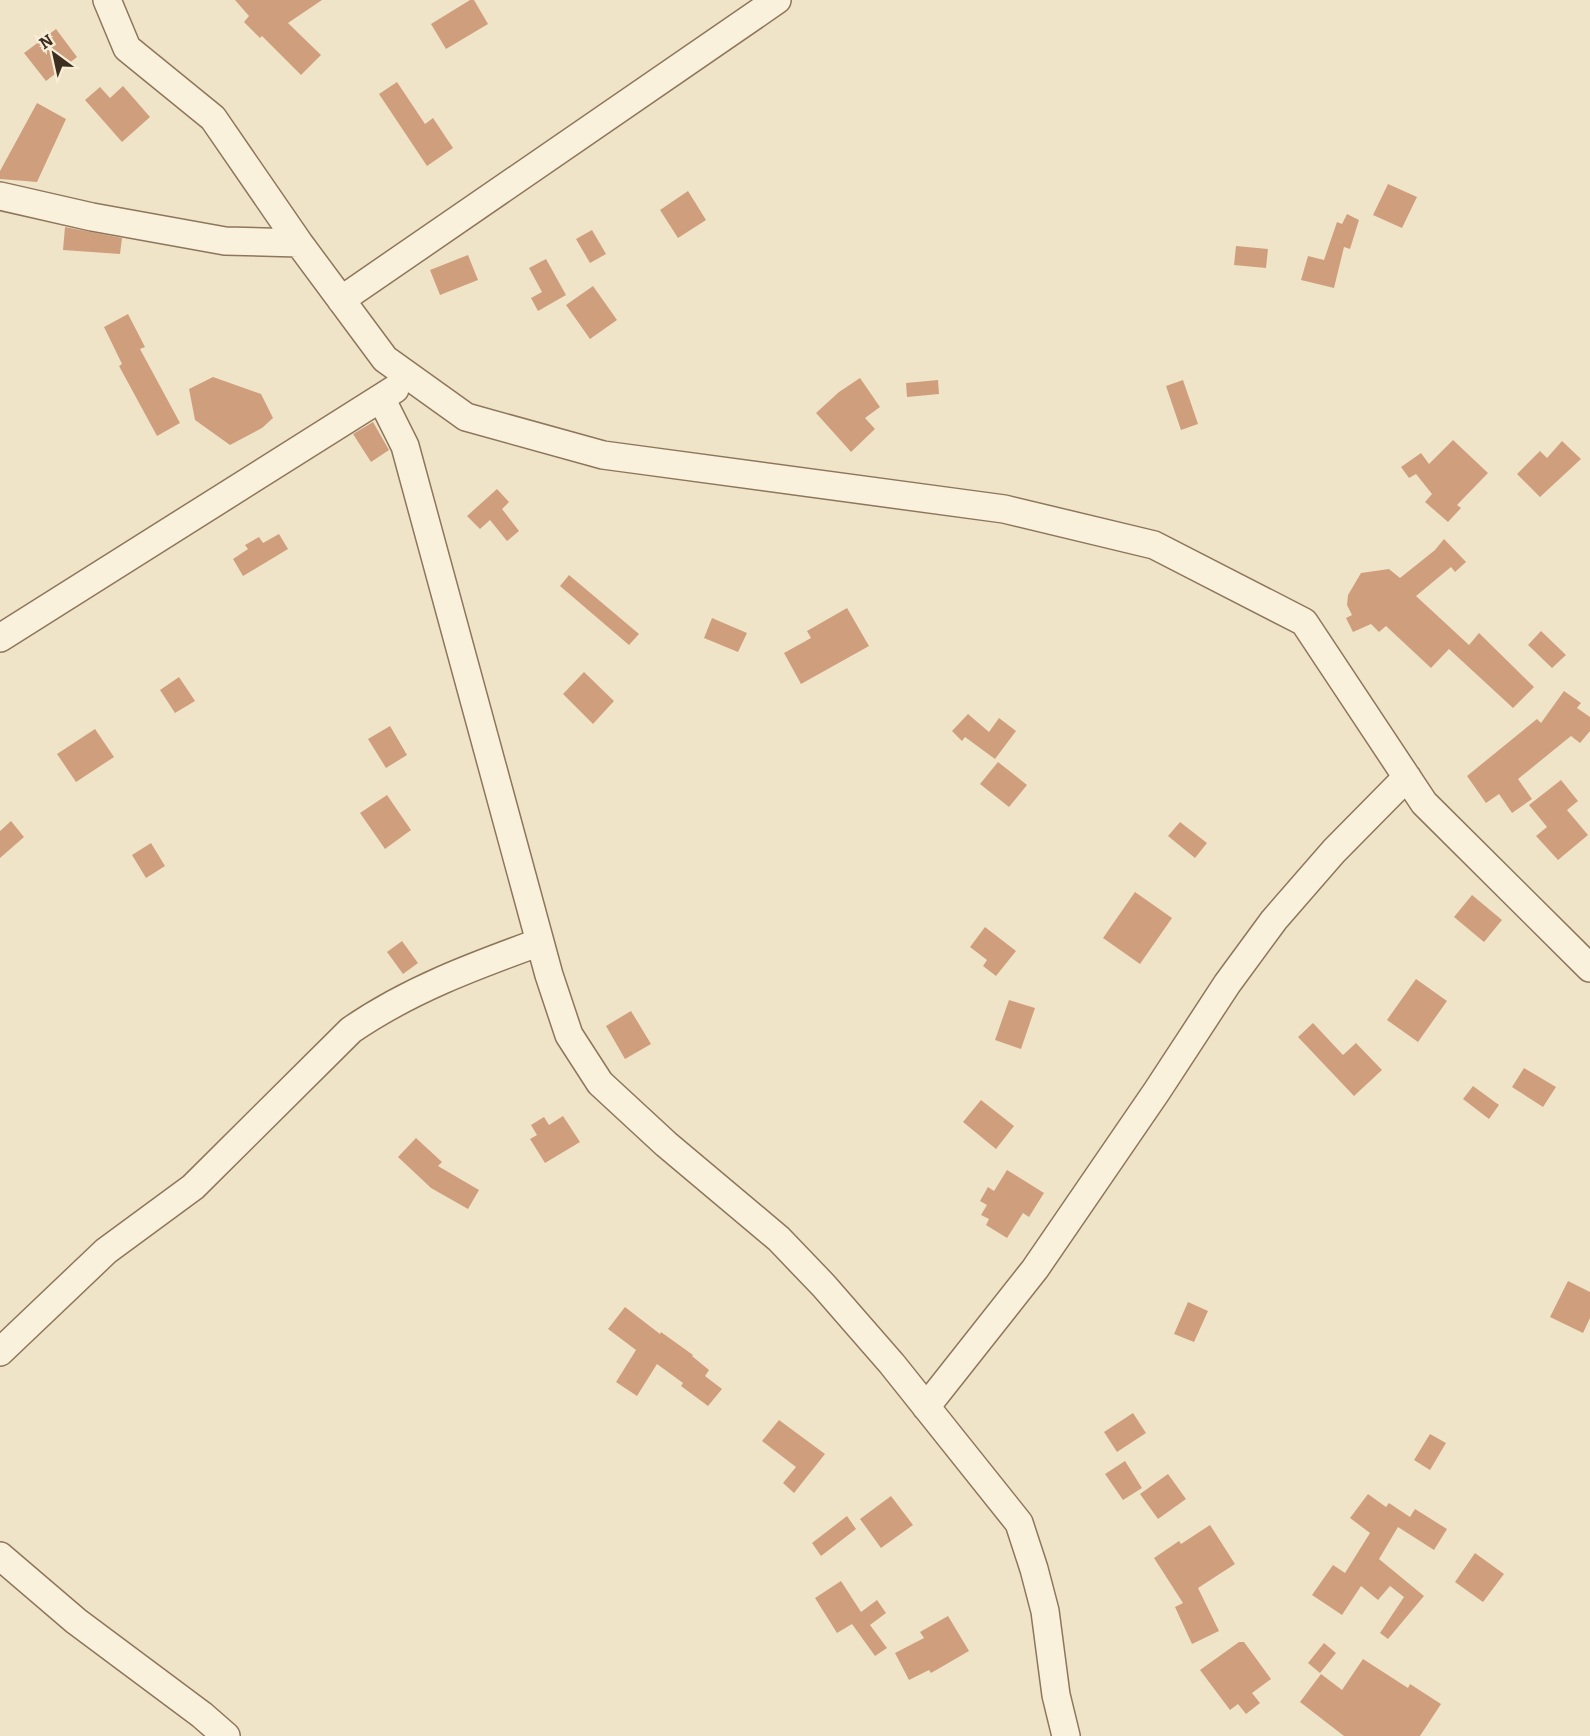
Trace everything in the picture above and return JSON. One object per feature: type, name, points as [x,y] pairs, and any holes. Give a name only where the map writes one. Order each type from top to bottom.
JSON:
[{"type":"street","points":[[107,0],[127,48],[213,118],[299,243],[385,359],[466,417],[603,455],[1004,509],[1154,545],[1304,622],[1424,803],[1590,968]]},
{"type":"street","points":[[341,300],[777,0]]},
{"type":"street","points":[[0,196],[92,217],[225,241],[299,243]]},
{"type":"street","points":[[7,627],[412,378]]},
{"type":"street","points":[[381,398],[405,446],[540,942],[569,1035],[600,1083],[666,1144],[779,1239],[824,1286],[892,1364],[1019,1523],[1045,1611],[1056,1695],[1066,1736]]},
{"type":"street","points":[[926,1407],[1035,1269],[1227,984],[1274,920],[1334,850],[1407,777]]},
{"type":"street","points":[[0,1352],[106,1251],[193,1187],[351,1030],[380,1010],[435,982],[540,942]]},
{"type":"street","points":[[0,1556],[76,1621],[202,1714],[226,1736]]},
{"type":"building","points":[[235,0],[322,0],[288,23],[321,55],[301,75],[262,36],[260,38],[244,22],[249,16]]},
{"type":"building","points":[[470,0],[474,0],[488,24],[446,49],[431,24]]},
{"type":"building","points":[[56,29],[77,57],[46,81],[24,53]]},
{"type":"building","points":[[397,82],[425,124],[433,118],[453,148],[427,166],[379,94]]},
{"type":"building","points":[[123,86],[150,117],[122,142],[85,100],[100,87],[110,98]]},
{"type":"building","points":[[37,103],[66,119],[37,182],[0,179],[0,171]]},
{"type":"building","points":[[1388,184],[1417,197],[1402,228],[1373,215]]},
{"type":"building","points":[[688,191],[706,220],[678,238],[660,210]]},
{"type":"building","points":[[1347,214],[1359,220],[1350,249],[1344,247],[1334,288],[1301,280],[1308,256],[1324,260],[1337,222],[1342,224]]},
{"type":"building","points":[[65,227],[122,238],[120,254],[63,250]]},
{"type":"building","points":[[592,230],[606,254],[590,263],[576,239]]},
{"type":"building","points":[[1236,246],[1268,249],[1266,268],[1234,265]]},
{"type":"building","points":[[468,255],[478,280],[440,295],[430,270]]},
{"type":"building","points":[[546,259],[566,295],[538,311],[531,298],[542,292],[529,268]]},
{"type":"building","points":[[593,286],[617,320],[590,339],[566,305]]},
{"type":"building","points":[[128,314],[145,347],[140,349],[180,423],[157,436],[119,366],[122,364],[104,327]]},
{"type":"building","points":[[213,377],[261,394],[273,418],[262,428],[230,445],[195,420],[189,389]]},
{"type":"building","points":[[860,378],[880,407],[865,418],[875,429],[851,452],[816,413],[839,392]]},
{"type":"building","points":[[938,380],[939,394],[907,397],[906,383]]},
{"type":"building","points":[[1183,380],[1198,424],[1181,430],[1166,386]]},
{"type":"building","points":[[373,422],[389,450],[371,462],[353,434]]},
{"type":"building","points":[[1453,440],[1488,473],[1457,505],[1461,508],[1448,522],[1425,502],[1432,494],[1416,474],[1409,478],[1401,467],[1421,453],[1429,464]]},
{"type":"building","points":[[1562,441],[1581,459],[1540,497],[1517,474],[1540,451],[1547,458]]},
{"type":"building","points":[[497,489],[509,502],[502,509],[519,531],[507,541],[490,520],[480,529],[467,516]]},
{"type":"building","points":[[279,534],[288,549],[243,576],[233,559],[248,549],[245,545],[259,537],[263,543]]},
{"type":"building","points":[[1444,539],[1466,562],[1455,572],[1451,567],[1416,596],[1469,645],[1479,633],[1534,687],[1513,708],[1449,649],[1431,668],[1386,626],[1379,632],[1371,624],[1353,632],[1346,618],[1352,615],[1347,605],[1348,595],[1361,573],[1389,569],[1400,578],[1435,550]]},
{"type":"building","points":[[569,575],[639,634],[629,645],[560,586]]},
{"type":"building","points":[[847,608],[869,646],[801,684],[784,653],[811,638],[807,631]]},
{"type":"building","points":[[712,618],[747,633],[738,652],[704,638]]},
{"type":"building","points":[[1541,631],[1566,655],[1552,668],[1528,645]]},
{"type":"building","points":[[584,672],[614,701],[593,724],[563,694]]},
{"type":"building","points":[[179,677],[195,701],[175,713],[160,690]]},
{"type":"building","points":[[1564,691],[1581,703],[1577,708],[1590,717],[1590,731],[1580,743],[1571,736],[1518,779],[1532,799],[1512,813],[1499,794],[1486,803],[1467,776],[1537,719],[1541,723]]},
{"type":"building","points":[[968,714],[989,732],[999,718],[1016,731],[995,759],[965,737],[962,741],[952,731]]},
{"type":"building","points":[[390,726],[407,755],[386,768],[368,739]]},
{"type":"building","points":[[95,729],[114,757],[76,782],[57,754]]},
{"type":"building","points":[[998,762],[1027,785],[1009,807],[980,784]]},
{"type":"building","points":[[1561,780],[1578,801],[1567,810],[1588,835],[1558,860],[1536,836],[1547,827],[1529,805]]},
{"type":"building","points":[[387,795],[411,830],[385,849],[360,813]]},
{"type":"building","points":[[11,821],[24,837],[0,858],[0,831]]},
{"type":"building","points":[[1180,822],[1207,843],[1195,858],[1168,836]]},
{"type":"building","points":[[151,843],[165,866],[146,878],[132,855]]},
{"type":"building","points":[[1135,892],[1172,918],[1140,964],[1103,938]]},
{"type":"building","points":[[1472,895],[1502,920],[1484,942],[1454,917]]},
{"type":"building","points":[[985,927],[1016,951],[996,976],[983,966],[987,960],[970,947]]},
{"type":"building","points":[[402,941],[418,963],[403,974],[387,952]]},
{"type":"building","points":[[1416,979],[1447,1001],[1418,1042],[1387,1020]]},
{"type":"building","points":[[1009,1000],[1035,1008],[1021,1049],[995,1040]]},
{"type":"building","points":[[631,1011],[651,1044],[625,1059],[606,1026]]},
{"type":"building","points":[[1313,1023],[1343,1055],[1356,1043],[1382,1070],[1354,1096],[1298,1037]]},
{"type":"building","points":[[1524,1068],[1556,1087],[1543,1107],[1512,1087]]},
{"type":"building","points":[[1473,1086],[1499,1105],[1489,1119],[1463,1099]]},
{"type":"building","points":[[981,1100],[1014,1126],[996,1149],[963,1122]]},
{"type":"building","points":[[563,1116],[580,1142],[545,1163],[530,1139],[537,1135],[531,1125],[544,1117],[549,1125]]},
{"type":"building","points":[[416,1138],[442,1162],[438,1166],[479,1190],[468,1209],[431,1188],[398,1157]]},
{"type":"building","points":[[1007,1170],[1044,1193],[1029,1217],[1023,1213],[1007,1238],[986,1225],[989,1219],[981,1215],[987,1205],[980,1201],[988,1187],[994,1191]]},
{"type":"building","points":[[1568,1281],[1590,1292],[1590,1318],[1583,1333],[1550,1317]]},
{"type":"building","points":[[1188,1302],[1208,1311],[1194,1342],[1174,1334]]},
{"type":"building","points":[[625,1307],[660,1334],[661,1332],[693,1355],[709,1370],[705,1376],[722,1389],[708,1406],[681,1386],[683,1383],[657,1364],[637,1396],[616,1382],[636,1350],[608,1329]]},
{"type":"building","points":[[1133,1413],[1146,1433],[1117,1452],[1104,1432]]},
{"type":"building","points":[[779,1420],[825,1454],[794,1493],[783,1483],[796,1467],[762,1441]]},
{"type":"building","points":[[1430,1434],[1446,1443],[1430,1470],[1414,1460]]},
{"type":"building","points":[[1125,1461],[1142,1488],[1123,1500],[1105,1474]]},
{"type":"building","points":[[1168,1474],[1186,1499],[1158,1519],[1140,1494]]},
{"type":"building","points":[[1368,1494],[1386,1507],[1389,1503],[1410,1517],[1415,1509],[1447,1529],[1434,1550],[1398,1527],[1379,1559],[1424,1596],[1388,1639],[1380,1633],[1404,1597],[1390,1586],[1378,1600],[1361,1586],[1342,1615],[1312,1595],[1333,1565],[1345,1573],[1370,1533],[1350,1518]]},
{"type":"building","points":[[891,1496],[913,1525],[881,1548],[860,1519]]},
{"type":"building","points":[[847,1516],[856,1529],[821,1556],[812,1543]]},
{"type":"building","points":[[1210,1525],[1235,1564],[1198,1588],[1219,1631],[1192,1644],[1175,1607],[1183,1603],[1154,1558],[1179,1541],[1181,1544]]},
{"type":"building","points":[[1475,1553],[1504,1574],[1483,1602],[1455,1582]]},
{"type":"building","points":[[841,1581],[861,1612],[877,1600],[886,1613],[870,1625],[887,1648],[875,1656],[852,1624],[837,1633],[815,1598]]},
{"type":"building","points":[[948,1616],[969,1651],[931,1673],[929,1670],[909,1680],[895,1653],[924,1638],[920,1632]]},
{"type":"building","points":[[1239,1642],[1244,1642],[1271,1679],[1252,1693],[1260,1703],[1246,1714],[1238,1704],[1230,1710],[1200,1670]]},
{"type":"building","points":[[1324,1643],[1336,1653],[1320,1673],[1308,1663]]},
{"type":"building","points":[[1363,1659],[1408,1688],[1410,1684],[1441,1704],[1420,1736],[1344,1736],[1300,1702],[1321,1674],[1342,1690]]}]
